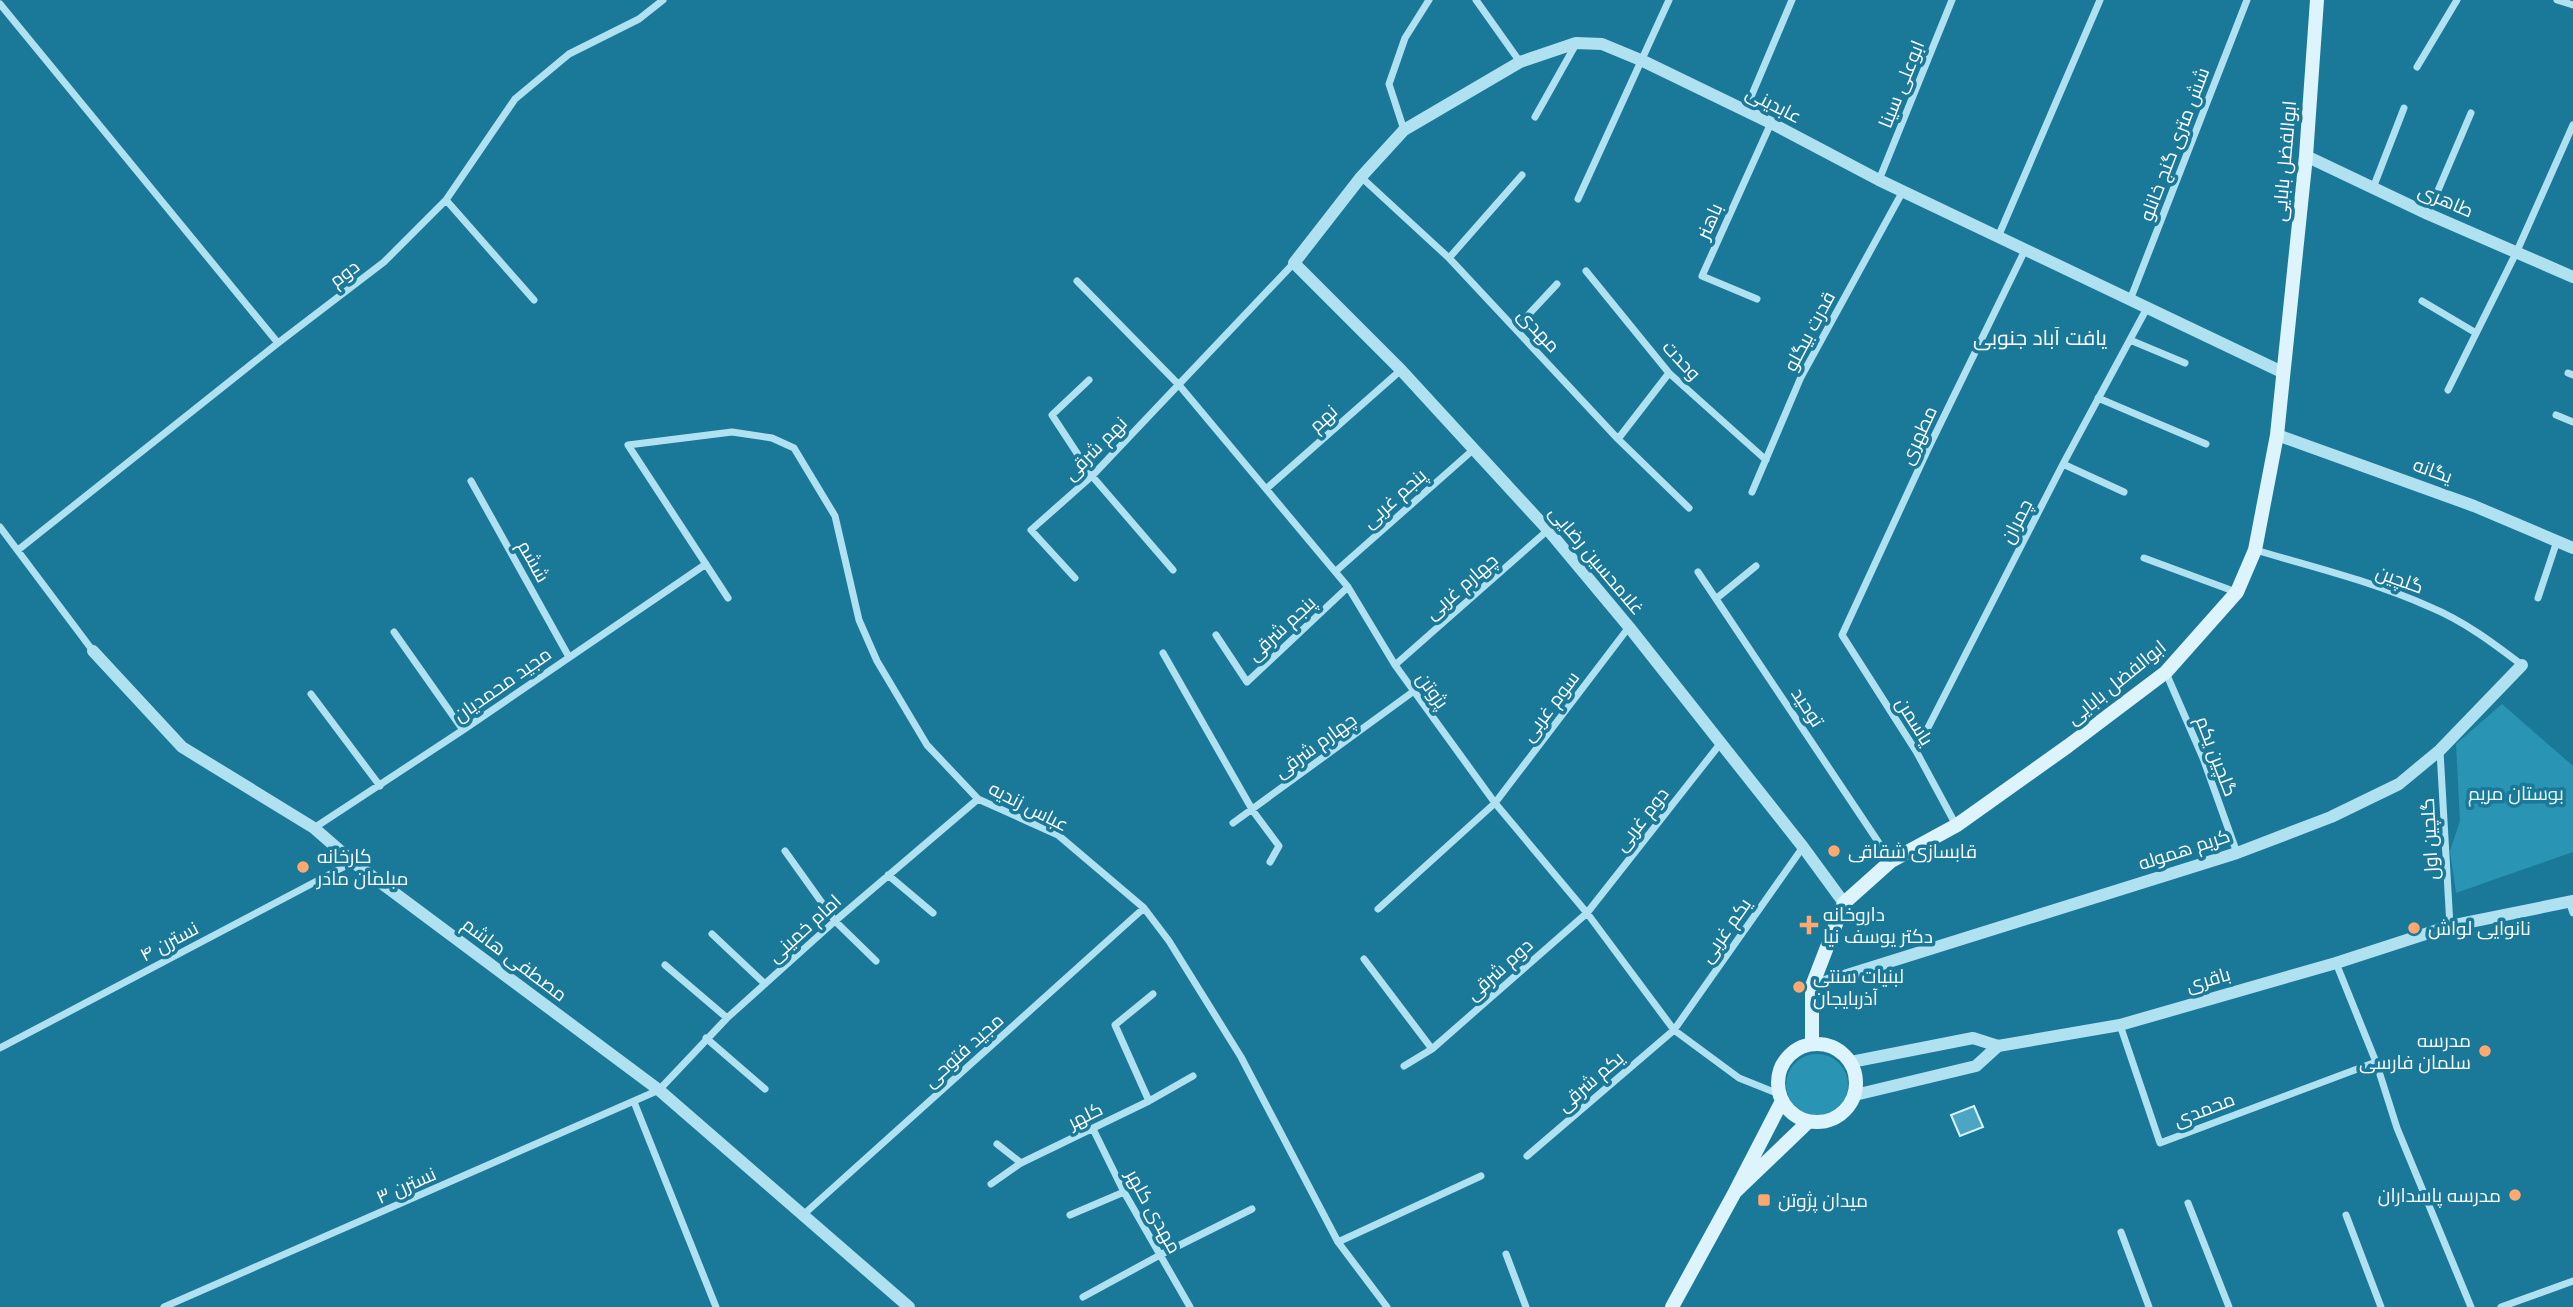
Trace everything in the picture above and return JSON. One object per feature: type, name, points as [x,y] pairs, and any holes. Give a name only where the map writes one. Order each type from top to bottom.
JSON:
[{"type":"main road","name":"ابوالفضل بابایی","points":[[1812,1044],[1812,986],[1844,903],[1891,861],[1957,825],[2068,746],[2165,672],[2237,592],[2255,550],[2277,435],[2305,156],[2317,0]]},
{"type":"main road","points":[[1812,1044],[1834,1047],[1851,1062],[1855,1073],[1855,1095],[1850,1106],[1832,1120],[1808,1122],[1796,1117],[1781,1098],[1777,1080],[1785,1060],[1802,1047],[1812,1044]]},
{"type":"main road","points":[[1672,1307],[1735,1192],[1781,1098]]},
{"type":"main road","points":[[1735,1192],[1808,1122]]},
{"type":"street","name":"دوم","points":[[18,550],[384,262],[446,200],[516,99],[569,54],[639,19],[663,0]]},
{"type":"street","points":[[1404,130],[1389,84],[1405,38],[1429,0]]},
{"type":"street","points":[[1476,0],[1520,62]]},
{"type":"street","points":[[1578,199],[1669,0]]},
{"type":"street","points":[[1745,111],[1791,0]]},
{"type":"street","name":"ابوعلی سینا","points":[[1879,180],[1952,0]]},
{"type":"street","points":[[1998,238],[2100,0]]},
{"type":"street","name":"شش متری گنج خانلو","points":[[2130,300],[2247,0]]},
{"type":"street","points":[[2417,67],[2457,0]]},
{"type":"street","points":[[2557,0],[2573,5]]},
{"type":"street","points":[[0,4],[278,343]]},
{"type":"street","points":[[1535,117],[1576,43]]},
{"type":"street","name":"عابدینی","points":[[1294,263],[1362,177],[1404,130],[1520,62],[1576,43],[1602,44],[1771,123],[1998,238],[2282,372]]},
{"type":"street","points":[[2373,188],[2404,108]]},
{"type":"street","points":[[2428,214],[2471,113]]},
{"type":"street","name":"باهنر","points":[[1758,299],[1702,276],[1771,123]]},
{"type":"street","points":[[2448,390],[2517,251],[2573,125]]},
{"type":"street","name":"طاهری","points":[[2305,156],[2428,214],[2573,277]]},
{"type":"street","points":[[1449,258],[1522,175]]},
{"type":"street","name":"مهدی","points":[[1362,177],[1449,258],[1618,439],[1689,508]]},
{"type":"street","name":"قدرت بیگلو","points":[[1752,492],[1801,377],[1903,190]]},
{"type":"street","points":[[446,200],[534,300]]},
{"type":"street","name":"مطهری","points":[[1842,635],[1928,449],[2025,250]]},
{"type":"street","name":"غلامحسین رضایی","points":[[1294,263],[1401,370],[1548,530],[1629,627],[1844,903]]},
{"type":"street","name":"نهم شرقی","points":[[1075,578],[1031,530],[1092,476],[1294,263]]},
{"type":"street","name":"وحدت","points":[[1586,271],[1670,373],[1766,460]]},
{"type":"street","name":"پژوتن","points":[[1077,281],[1179,385],[1336,571],[1395,665],[1495,803],[1587,913],[1674,1030],[1739,1078],[1781,1098]]},
{"type":"street","points":[[1516,328],[1557,284]]},
{"type":"street","points":[[2422,301],[2476,333]]},
{"type":"street","name":"چمران","points":[[1916,751],[2063,464],[2147,308]]},
{"type":"street","points":[[2130,340],[2185,363]]},
{"type":"street","name":"نهم","points":[[1266,489],[1401,370]]},
{"type":"street","points":[[1618,439],[1670,373]]},
{"type":"street","points":[[1089,380],[1052,415],[1092,476],[1173,570]]},
{"type":"street","points":[[2098,398],[2206,444]]},
{"type":"street","points":[[2556,415],[2573,422]]},
{"type":"street","name":"عباس زندیه","points":[[706,564],[628,445],[732,432],[772,438],[794,448],[835,516],[859,620],[877,661],[927,745],[978,799],[1058,835],[1144,908],[1169,941],[1241,1056],[1338,1241],[1387,1307]]},
{"type":"street","name":"یگانه","points":[[2277,435],[2474,506],[2573,548]]},
{"type":"street","name":"پنجم غربی","points":[[1336,571],[1474,449]]},
{"type":"street","points":[[2063,464],[2124,492]]},
{"type":"street","name":"ششم","points":[[471,481],[569,657]]},
{"type":"street","points":[[0,527],[93,651]]},
{"type":"street","name":"چهارم غربی","points":[[1395,665],[1548,530]]},
{"type":"street","points":[[2538,598],[2557,541]]},
{"type":"street","name":"گلچین","points":[[2255,550],[2347,576],[2432,607],[2482,635],[2522,664]]},
{"type":"street","points":[[2144,558],[2237,592]]},
{"type":"street","points":[[706,564],[728,598]]},
{"type":"street","name":"مجید محمدیان","points":[[314,828],[706,564]]},
{"type":"street","points":[[1717,598],[1756,566]]},
{"type":"street","name":"توحید","points":[[1698,572],[1891,861]]},
{"type":"street","name":"پنجم شرقی","points":[[1216,635],[1247,682],[1348,587]]},
{"type":"street","name":"سوم غربی","points":[[1378,909],[1495,803],[1629,627]]},
{"type":"street","points":[[394,632],[463,730]]},
{"type":"street","name":"یاسمن","points":[[1842,635],[1916,751],[1957,825]]},
{"type":"street","name":"مصطفی هاشم","points":[[93,651],[182,747],[314,828],[353,862],[659,1090],[909,1307]]},
{"type":"street","points":[[1163,653],[1253,811],[1279,846],[1270,862]]},
{"type":"street","name":"کریم هموله","points":[[1812,986],[2236,853],[2331,817],[2399,784],[2440,750],[2522,664]]},
{"type":"street","name":"گلچین یکم","points":[[2165,672],[2203,758],[2236,853]]},
{"type":"street","name":"چهارم شرقی","points":[[1233,823],[1414,691]]},
{"type":"street","points":[[311,694],[380,786]]},
{"type":"street","name":"دوم غربی","points":[[1587,913],[1720,744]]},
{"type":"street","name":"گلچین اول","points":[[2440,750],[2450,926]]},
{"type":"street","name":"امام خمینی","points":[[659,1090],[727,1018],[978,799]]},
{"type":"street","name":"یکم غربی","points":[[1674,1030],[1803,847]]},
{"type":"street","points":[[785,851],[835,921],[876,961]]},
{"type":"street","name":"نسترن ۴","points":[[0,1048],[353,862]]},
{"type":"street","points":[[888,875],[933,913]]},
{"type":"street","name":"باقری","points":[[1851,1062],[1973,1038],[1998,1046],[2120,1025],[2336,963],[2450,926],[2572,905]]},
{"type":"street","name":"مجید فتوحی","points":[[803,1215],[1144,908]]},
{"type":"street","name":"دوم شرقی","points":[[1404,1066],[1432,1049],[1587,913]]},
{"type":"street","points":[[712,934],[765,984]]},
{"type":"street","points":[[1364,959],[1432,1049]]},
{"type":"street","points":[[2336,963],[2376,1062],[2397,1128],[2471,1307]]},
{"type":"street","points":[[665,965],[727,1018]]},
{"type":"street","points":[[1149,1101],[1115,1025],[1153,994]]},
{"type":"street","name":"محمدی","points":[[2120,1025],[2160,1143],[2376,1062]]},
{"type":"street","name":"یکم شرقی","points":[[1527,1156],[1674,1030]]},
{"type":"street","points":[[706,1038],[765,1089]]},
{"type":"street","points":[[1855,1095],[1976,1066],[1998,1046]]},
{"type":"street","name":"کلهر","points":[[991,1184],[1021,1163],[1149,1101],[1193,1076]]},
{"type":"street","name":"نسترن ۳","points":[[164,1307],[659,1090]]},
{"type":"street","points":[[634,1102],[716,1307]]},
{"type":"street","name":"مهدی کلهر","points":[[1093,1129],[1124,1192],[1190,1307]]},
{"type":"street","points":[[997,1144],[1021,1163]]},
{"type":"street","points":[[1338,1241],[1481,1176]]},
{"type":"street","points":[[1070,1215],[1124,1192]]},
{"type":"street","points":[[2188,1203],[2229,1307]]},
{"type":"street","points":[[1083,1297],[1252,1209]]},
{"type":"street","points":[[2346,1215],[2381,1307]]},
{"type":"street","points":[[2121,1233],[2149,1307]]},
{"type":"street","points":[[1506,1254],[1526,1307]]},
{"type":"street","points":[[2501,1307],[2573,1281]]},
{"type":"green space","name":"بوستان مریم","points":[[2502,704],[2573,766],[2573,852],[2456,893],[2450,851],[2460,821],[2456,744]]},
{"type":"green space","points":[[1817,1054],[1829,1056],[1839,1063],[1846,1073],[1846,1097],[1839,1107],[1829,1114],[1817,1116],[1805,1114],[1795,1107],[1788,1097],[1786,1085],[1788,1073],[1795,1063],[1805,1056]]},
{"type":"building","points":[[1974,1106],[1983,1127],[1960,1136],[1951,1115]]},
{"type":"place","name":"قابسازی شقاقی","points":[[1834,851]]},
{"type":"place","name":"کارخانه مبلمان مادر","points":[[303,867]]},
{"type":"place","name":"داروخانه دکتر یوسف نیا","points":[[1809,925]]},
{"type":"place","name":"نانوایی لواش","points":[[2414,928]]},
{"type":"place","name":"لبنیات سنتی آذربایجان","points":[[1799,987]]},
{"type":"place","name":"مدرسه سلمان فارسی","points":[[2485,1051]]},
{"type":"place","name":"مدرسه پاسداران","points":[[2515,1195]]},
{"type":"place","name":"میدان پژوتن","points":[[1764,1200]]},
{"type":"district","name":"یافت آباد جنوبی","points":[[2040,338]]}]
